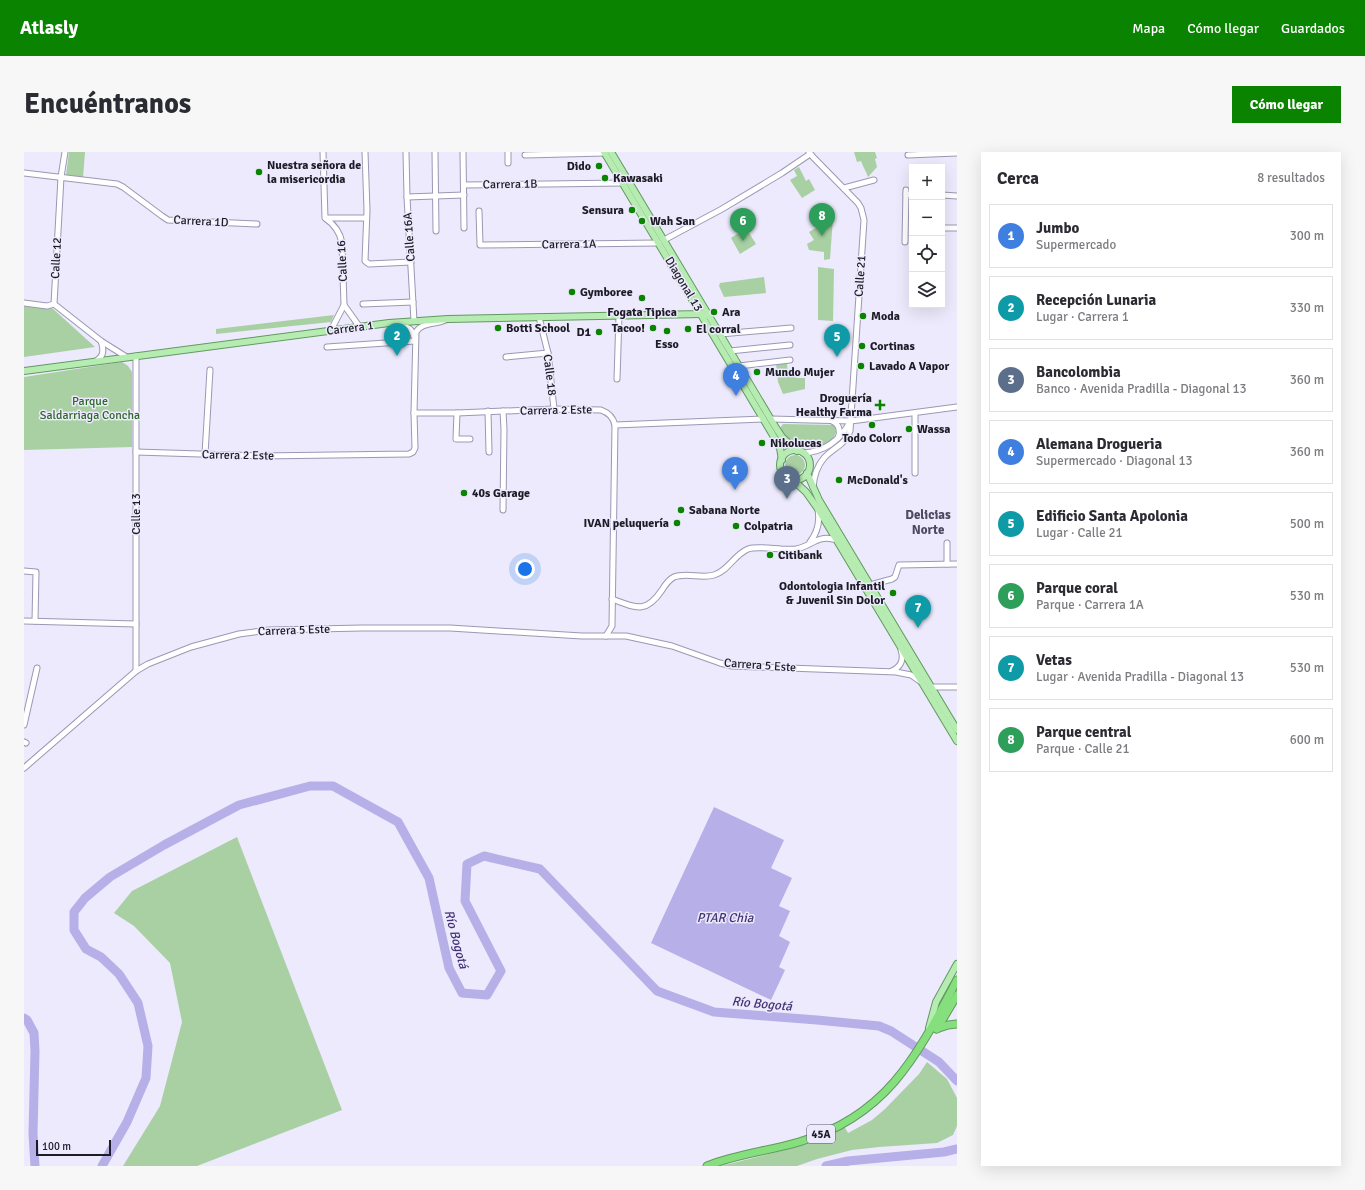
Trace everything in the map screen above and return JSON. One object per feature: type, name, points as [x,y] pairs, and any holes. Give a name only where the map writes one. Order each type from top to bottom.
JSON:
[{"type":"highway","name":"45A","points":[[707,1166],[741,1156],[797,1143],[826,1132],[858,1114],[897,1080],[927,1036],[957,980]]},
{"type":"highway","points":[[937,1029],[957,995]]},
{"type":"highway","points":[[927,1036],[948,1024],[957,1024]]},
{"type":"main road","name":"Diagonal 13","points":[[607,152],[623,183],[662,242],[702,314],[778,442],[782,460]]},
{"type":"main road","name":"Diagonal 13","points":[[607,152],[782,437],[800,452]]},
{"type":"main road","name":"Carrera 1","points":[[24,371],[125,356],[136,356],[359,326],[414,321],[702,314],[709,316]]},
{"type":"main road","points":[[793,480],[800,479],[810,468],[810,462],[807,457],[800,452],[788,453],[782,460],[781,466],[783,472],[806,492],[818,509],[957,741]]},
{"type":"main road","points":[[807,473],[819,500],[957,730]]},
{"type":"main road","points":[[927,1036],[936,1002],[957,964]]},
{"type":"street","name":"Calle 12","points":[[54,304],[61,177],[65,152]]},
{"type":"street","points":[[323,152],[325,218],[366,218]]},
{"type":"street","name":"Calle 16","points":[[365,152],[367,210],[366,263],[411,262]]},
{"type":"street","name":"Calle 16A","points":[[406,152],[414,321]]},
{"type":"street","points":[[435,152],[436,231]]},
{"type":"street","points":[[463,152],[464,228]]},
{"type":"street","points":[[508,152],[508,163]]},
{"type":"street","points":[[525,155],[607,152]]},
{"type":"street","name":"Carrera 1A","points":[[479,211],[480,245],[662,242],[722,209],[782,173],[810,153]]},
{"type":"street","name":"Calle 21","points":[[810,153],[859,205],[864,220],[850,431],[847,440],[825,457],[819,465],[814,476],[813,487]]},
{"type":"street","points":[[908,155],[956,153]]},
{"type":"street","name":"Carrera 1D","points":[[24,173],[32,171],[61,177],[120,185],[168,220],[257,224]]},
{"type":"street","points":[[844,188],[874,180]]},
{"type":"street","name":"Carrera 1B","points":[[464,185],[623,183]]},
{"type":"street","points":[[905,242],[906,192],[909,194]]},
{"type":"street","points":[[407,197],[464,195]]},
{"type":"street","points":[[945,196],[957,196]]},
{"type":"street","name":"Calle 16","points":[[325,218],[336,228],[341,237],[344,305]]},
{"type":"street","points":[[945,228],[957,228]]},
{"type":"street","points":[[363,304],[413,302]]},
{"type":"street","points":[[24,303],[46,308],[54,304],[101,342],[125,356]]},
{"type":"street","points":[[331,330],[344,305],[359,326]]},
{"type":"street","points":[[617,379],[619,316]]},
{"type":"street","name":"Calle 18","points":[[539,317],[548,353],[554,409]]},
{"type":"street","points":[[414,413],[416,332],[421,326],[438,324],[448,319]]},
{"type":"street","points":[[390,323],[397,327],[403,326],[409,328],[413,332],[415,340]]},
{"type":"street","points":[[720,334],[791,328]]},
{"type":"street","points":[[327,347],[415,340]]},
{"type":"street","points":[[96,361],[101,357],[103,352],[101,342]]},
{"type":"street","points":[[730,351],[790,345]]},
{"type":"street","points":[[506,357],[548,353]]},
{"type":"street","name":"Calle 13","points":[[136,356],[136,672]]},
{"type":"street","points":[[739,366],[790,360]]},
{"type":"street","points":[[205,454],[210,370]]},
{"type":"street","points":[[771,419],[851,421],[957,407]]},
{"type":"street","name":"Carrera 2 Este","points":[[136,452],[260,456],[408,454],[413,452],[415,448],[414,413],[457,413],[554,409],[601,410],[611,416],[615,425]]},
{"type":"street","points":[[503,411],[503,510]]},
{"type":"street","points":[[488,412],[489,452]]},
{"type":"street","points":[[457,413],[456,439],[470,439]]},
{"type":"street","points":[[915,413],[915,473]]},
{"type":"street","points":[[606,636],[612,626],[615,425],[763,419]]},
{"type":"street","points":[[831,421],[834,422],[839,428],[839,435],[837,438]]},
{"type":"street","points":[[800,452],[810,452],[825,448],[847,428],[851,421]]},
{"type":"street","points":[[808,544],[816,533],[818,526],[818,509]]},
{"type":"street","points":[[612,599],[633,606],[644,606],[652,603],[670,580],[679,576],[716,575],[747,550],[756,548],[795,549],[821,538],[836,540]]},
{"type":"street","points":[[947,543],[947,564]]},
{"type":"street","points":[[870,585],[895,577],[899,565],[957,564]]},
{"type":"street","points":[[24,571],[36,572],[35,622]]},
{"type":"street","points":[[24,621],[136,624]]},
{"type":"street","points":[[612,626],[620,635]]},
{"type":"street","name":"Carrera 5 Este","points":[[24,768],[136,672],[148,664],[190,647],[239,634],[269,630],[450,628],[582,636],[620,635],[678,647],[732,666],[904,673],[911,675],[923,684]]},
{"type":"street","points":[[889,672],[895,670],[902,661],[903,655],[901,649]]},
{"type":"street","points":[[24,725],[37,668]]},
{"type":"street","points":[[931,687],[957,687]]},
{"type":"green space","points":[[69,152],[85,152],[83,178],[66,175]]},
{"type":"green space","points":[[854,152],[875,152],[877,167],[868,177],[861,161],[857,162]]},
{"type":"green space","points":[[799,167],[806,181],[809,179],[815,190],[802,198],[790,180],[797,176],[794,170]]},
{"type":"green space","points":[[833,218],[830,259],[824,260],[824,252],[809,250],[807,244],[814,240],[809,232]]},
{"type":"green space","points":[[746,228],[756,244],[740,254],[731,238]]},
{"type":"green space","points":[[818,267],[834,269],[833,321],[818,320]]},
{"type":"green space","points":[[764,277],[766,293],[724,297],[719,286],[720,283]]},
{"type":"green space","points":[[24,306],[52,308],[95,347],[24,357]]},
{"type":"green space","points":[[334,315],[331,322],[216,334],[216,329]]},
{"type":"green space","name":"Parque Saldarriaga Concha","points":[[122,362],[128,366],[132,372],[132,447],[24,450],[24,377]]},
{"type":"green space","points":[[776,364],[787,364],[788,374],[793,373],[796,378],[805,378],[805,389],[783,394],[778,382]]},
{"type":"green space","points":[[783,424],[835,425],[838,429],[829,442],[816,448],[809,448],[802,447],[789,439],[780,428]]},
{"type":"green space","points":[[795,455],[802,458],[805,465],[802,472],[795,475],[788,472],[785,465],[788,458]]},
{"type":"green space","points":[[237,837],[342,1110],[197,1166],[123,1166],[160,1106],[182,1022],[170,963],[134,926],[114,913],[132,891]]},
{"type":"green space","points":[[927,1062],[947,1079],[957,1098],[957,1126],[953,1135],[937,1143],[852,1150],[797,1166],[721,1166],[808,1144],[844,1126],[848,1133],[872,1120],[885,1109],[919,1074]]},
{"type":"water","name":"PTAR Chia","points":[[714,807],[784,840],[771,868],[792,878],[779,906],[790,911],[779,936],[790,942],[779,967],[785,970],[771,1000],[651,943]]},
{"type":"waterway","name":"Río Bogotá","points":[[102,1166],[127,1122],[146,1078],[148,1046],[138,1003],[119,974],[101,957],[86,949],[74,930],[74,912],[85,898],[110,877],[164,845],[239,805],[310,786],[333,786],[398,822],[429,878],[449,968],[462,993],[487,995],[501,971],[465,901],[467,864],[484,856],[540,869],[657,991],[714,1012],[879,1026],[891,1031],[939,1062],[957,1081]]},
{"type":"waterway","name":"Río Bogotá","points":[[24,1018],[27,1020],[34,1033],[33,1134],[35,1166]]},
{"type":"waterway","name":"Río Bogotá","points":[[826,1166],[848,1161],[944,1152],[957,1149]]},
{"type":"waterway","name":"Río Bogotá","points":[[848,1161],[848,1166]]},
{"type":"place","name":"Dido","points":[[599,166]]},
{"type":"place","name":"Nuestra señora de la misericordia","points":[[259,172]]},
{"type":"place","name":"Kawasaki","points":[[605,178]]},
{"type":"place","name":"Sensura","points":[[632,210]]},
{"type":"place","name":"Wah San","points":[[642,221]]},
{"type":"place","name":"Parque central","points":[[822,236]]},
{"type":"place","name":"Parque coral","points":[[743,241]]},
{"type":"place","name":"Gymboree","points":[[572,292]]},
{"type":"place","name":"Fogata Tipica","points":[[642,298]]},
{"type":"place","name":"Ara","points":[[714,312]]},
{"type":"place","name":"Moda","points":[[863,316]]},
{"type":"place","name":"Botti School","points":[[498,328]]},
{"type":"place","name":"Tacoo!","points":[[653,328]]},
{"type":"place","name":"El corral","points":[[688,329]]},
{"type":"place","name":"Esso","points":[[667,331]]},
{"type":"place","name":"D1","points":[[599,332]]},
{"type":"place","name":"Cortinas","points":[[862,346]]},
{"type":"place","name":"Recepción Lunaria","points":[[397,356]]},
{"type":"place","name":"Edificio Santa Apolonia","points":[[837,357]]},
{"type":"place","name":"Lavado A Vapor","points":[[861,366]]},
{"type":"place","name":"Mundo Mujer","points":[[757,372]]},
{"type":"place","name":"Alemana Drogueria","points":[[736,396]]},
{"type":"place","name":"Droguería Healthy Farma","points":[[880,405]]},
{"type":"place","name":"Todo Colorr","points":[[872,425]]},
{"type":"place","name":"Wassa","points":[[909,429]]},
{"type":"place","name":"Nikolucas","points":[[762,443]]},
{"type":"place","name":"McDonald's","points":[[839,480]]},
{"type":"place","name":"Jumbo","points":[[735,490]]},
{"type":"place","name":"40s Garage","points":[[464,493]]},
{"type":"place","name":"Bancolombia","points":[[787,499]]},
{"type":"place","name":"Sabana Norte","points":[[681,510]]},
{"type":"place","name":"IVAN peluquería","points":[[677,523]]},
{"type":"place","name":"Colpatria","points":[[736,526]]},
{"type":"place","name":"Citibank","points":[[770,555]]},
{"type":"place","name":"Odontologia Infantil & Juvenil Sin Dolor","points":[[893,593]]},
{"type":"place","name":"Vetas","points":[[918,628]]},
{"type":"district","name":"Delicias Norte","points":[[928,522]]}]
